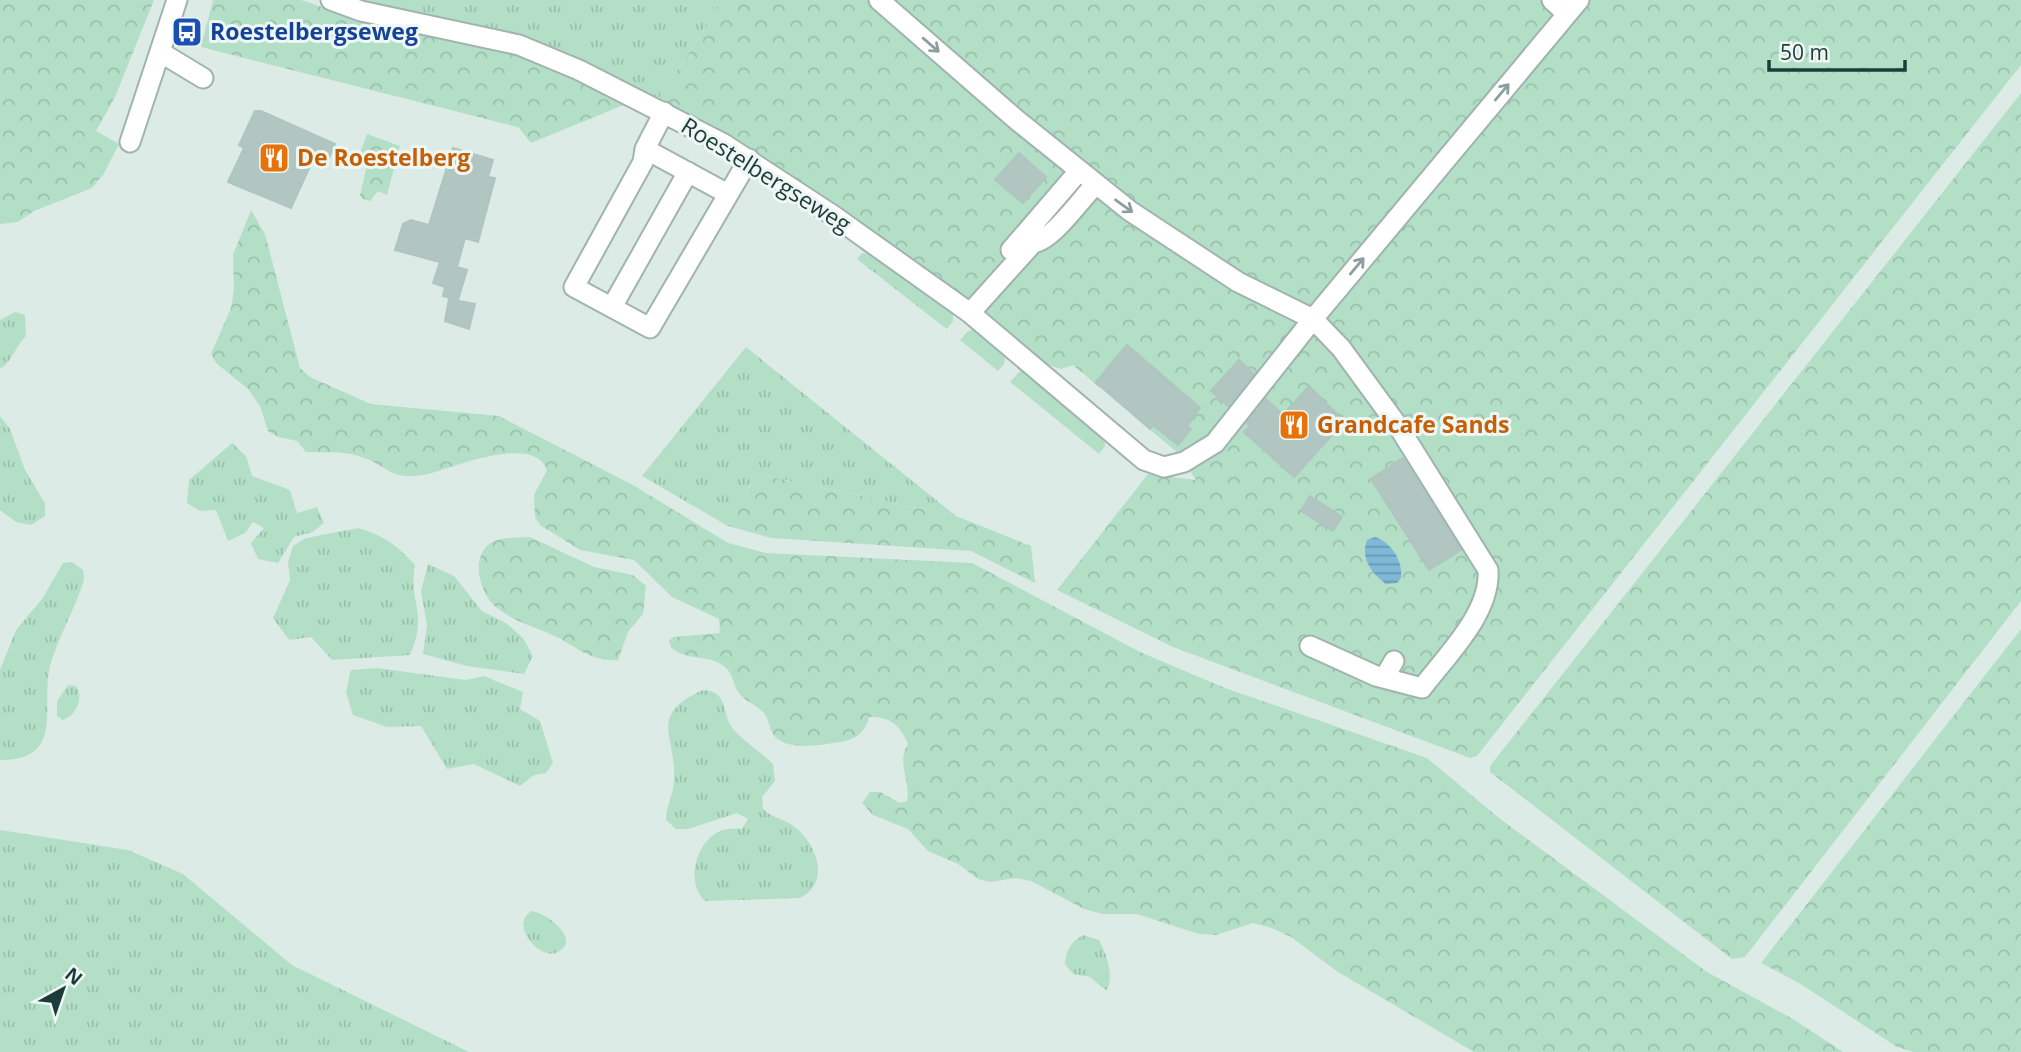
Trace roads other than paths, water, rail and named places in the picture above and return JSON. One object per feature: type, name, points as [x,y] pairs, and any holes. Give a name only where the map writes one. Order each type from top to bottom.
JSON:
[{"type":"street","points":[[130,142],[177,0]]},
{"type":"street","name":"Roestelbergseweg","points":[[331,0],[361,11],[519,45],[579,70],[664,112],[748,159],[965,309],[1144,460],[1164,467],[1184,462],[1215,443],[1313,319]]},
{"type":"street","points":[[879,0],[1094,185],[1238,282],[1313,319],[1341,348],[1357,384],[1398,426],[1488,570],[1489,588],[1476,615],[1422,688],[1389,670],[1310,646]]},
{"type":"street","points":[[1313,319],[1573,7],[1552,0]]},
{"type":"street","points":[[160,52],[204,78]]},
{"type":"street","points":[[664,112],[645,149],[643,162],[574,287],[650,328],[748,159]]},
{"type":"street","points":[[645,149],[728,194]]},
{"type":"street","points":[[612,307],[688,172]]},
{"type":"street","points":[[965,309],[1079,172]]},
{"type":"street","points":[[965,309],[1034,243],[1040,243],[1050,234],[1094,185]]},
{"type":"water","points":[[1375,537],[1387,544],[1398,559],[1401,578],[1397,583],[1386,584],[1376,575],[1366,559],[1367,540]]},
{"type":"place","name":"Roestelbergseweg","points":[[187,32]]},
{"type":"place","name":"De Roestelberg","points":[[274,158]]},
{"type":"place","name":"Grandcafe Sands","points":[[1294,425]]}]
